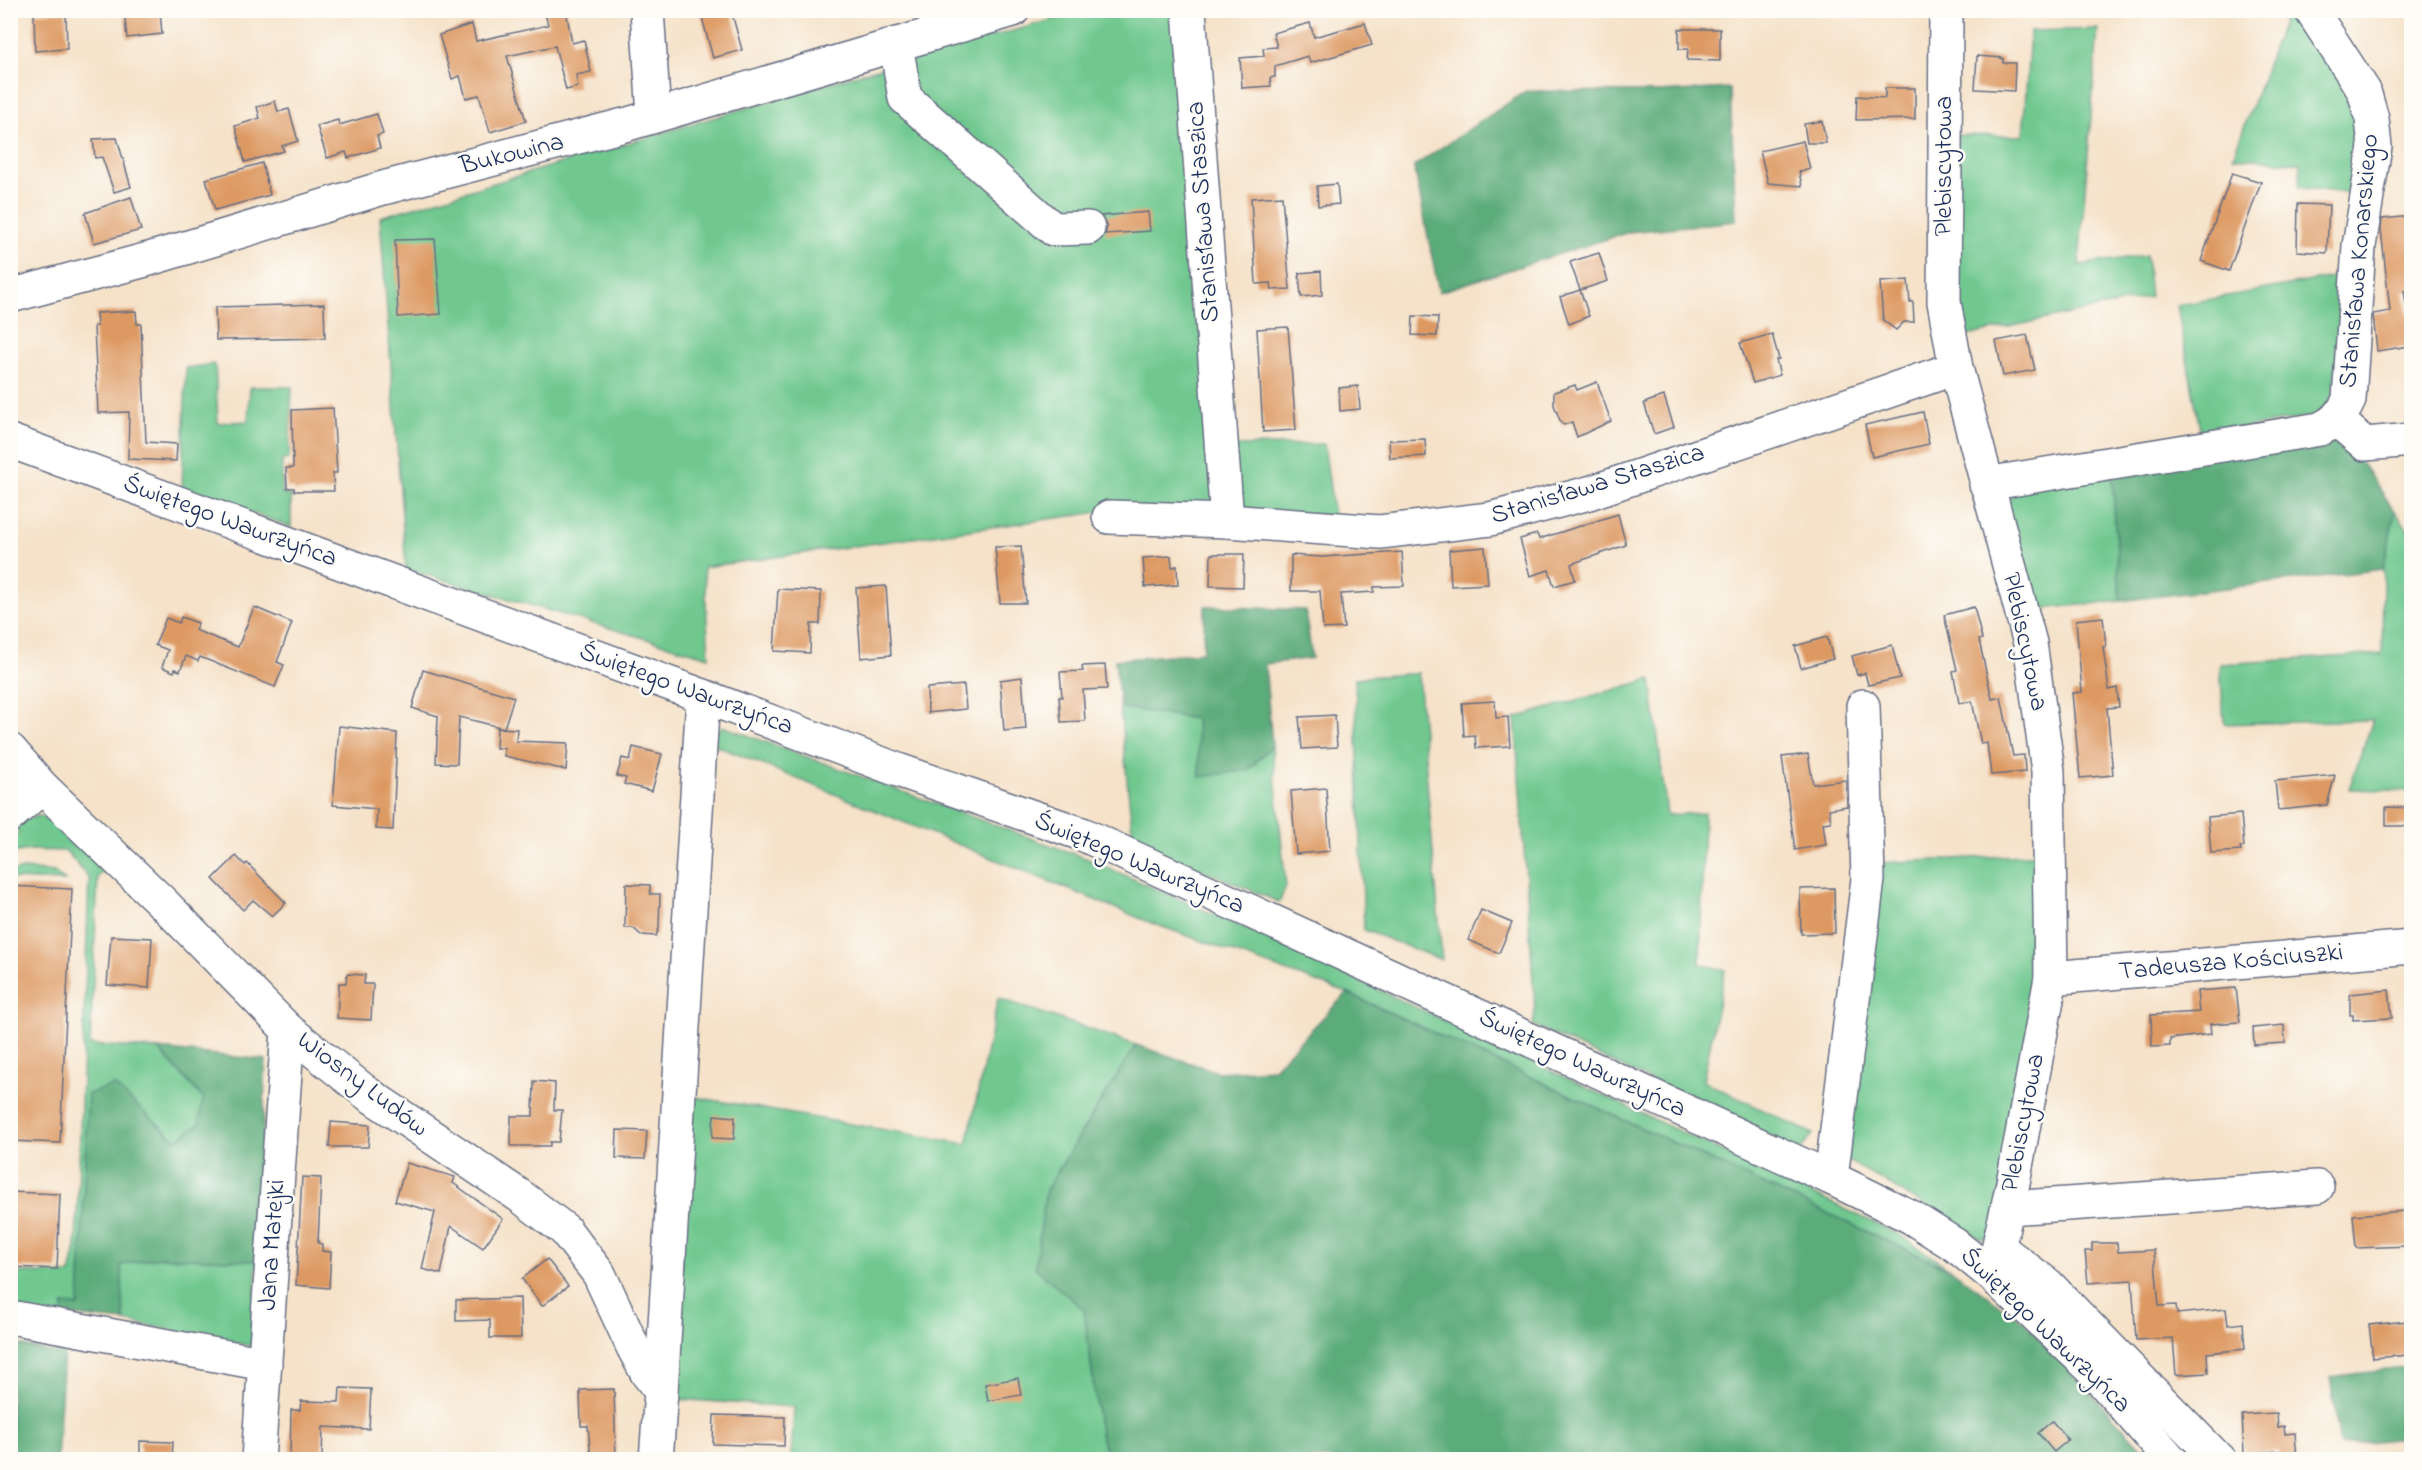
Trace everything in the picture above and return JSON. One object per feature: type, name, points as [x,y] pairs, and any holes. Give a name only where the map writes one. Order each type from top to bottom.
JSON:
[{"type":"street","points":[[647,10],[654,116]]},
{"type":"street","name":"Bukowina","points":[[10,296],[149,259],[383,188],[654,116],[1013,10]]},
{"type":"street","name":"Stanisława Staszica","points":[[1189,10],[1227,521]]},
{"type":"street","name":"Plebiscytowa","points":[[1946,10],[1944,302],[1956,368],[2030,643],[2048,771],[2051,978],[1996,1262]]},
{"type":"street","name":"Stanisława Konarskiego","points":[[1986,484],[2320,429],[2344,411],[2349,400],[2359,246],[2375,147],[2372,119],[2364,91],[2312,10]]},
{"type":"street","points":[[896,44],[905,98],[1053,228],[1088,228]]},
{"type":"street","name":"Stanisława Staszica","points":[[1109,516],[1227,521],[1380,532],[1490,519],[1589,493],[1956,368]]},
{"type":"street","points":[[2336,419],[2365,444],[2412,440]]},
{"type":"street","name":"Świętego Wawrzyńca","points":[[10,441],[898,770],[1082,834],[1831,1178],[1911,1217],[1955,1245],[1996,1262],[2171,1460]]},
{"type":"street","points":[[656,1460],[703,696]]},
{"type":"street","points":[[1831,1178],[1868,879],[1863,706]]},
{"type":"street","name":"Wiosny Ludów","points":[[10,750],[42,787],[166,906],[288,1030],[369,1094],[565,1230],[599,1274],[633,1347],[647,1373],[661,1392]]},
{"type":"street","points":[[10,815],[42,787]]},
{"type":"street","name":"Tadeusza Kościuszki","points":[[2051,978],[2412,947]]},
{"type":"street","name":"Jana Matejki","points":[[258,1460],[288,1030]]},
{"type":"street","points":[[2008,1208],[2317,1187]]},
{"type":"street","points":[[1996,1262],[2048,1285],[2219,1460]]},
{"type":"street","points":[[10,1317],[264,1364]]},
{"type":"green space","points":[[1083,11],[1189,11],[1227,521],[1107,511],[704,567],[709,657],[406,569],[380,217],[863,73]]},
{"type":"green space","points":[[2287,11],[2295,11],[2351,91],[2365,125],[2359,195],[2299,187],[2301,163],[2233,157]]},
{"type":"green space","points":[[2098,29],[2079,265],[2146,255],[2150,297],[1961,337],[1952,135],[2023,136],[2030,31]]},
{"type":"green space","points":[[1730,88],[1736,221],[1629,232],[1439,292],[1414,166],[1526,91],[1659,92]]},
{"type":"green space","points":[[2349,274],[2331,407],[2313,416],[2201,435],[2177,305]]},
{"type":"green space","points":[[215,364],[218,423],[248,421],[250,387],[292,387],[289,459],[282,460],[282,494],[291,496],[291,527],[182,488],[186,368]]},
{"type":"green space","points":[[2331,432],[2351,448],[2395,511],[2383,569],[2120,601],[2112,472]]},
{"type":"green space","points":[[1324,444],[1334,516],[1236,511],[1233,446]]},
{"type":"green space","points":[[2112,472],[2120,601],[2040,609],[2007,505],[2014,488]]},
{"type":"green space","points":[[2395,511],[2411,534],[2411,791],[2349,789],[2373,720],[2224,724],[2220,664],[2382,654],[2383,569]]},
{"type":"green space","points":[[1205,606],[1305,610],[1312,658],[1265,664],[1272,746],[1248,770],[1200,777],[1196,719],[1120,707],[1115,660],[1203,652]]},
{"type":"green space","points":[[1418,673],[1442,960],[1364,930],[1355,678]]},
{"type":"green space","points":[[1651,679],[1667,815],[1704,813],[1700,964],[1725,970],[1703,1081],[1813,1134],[1800,1151],[1533,1025],[1535,1010],[1515,718]]},
{"type":"green space","points":[[1120,707],[1196,718],[1200,776],[1248,770],[1272,746],[1286,887],[1279,902],[1133,841]]},
{"type":"green space","points":[[722,726],[1088,859],[1290,948],[1898,1234],[1953,1271],[1347,993],[1149,922],[707,742]]},
{"type":"green space","points":[[39,816],[58,820],[113,862],[98,876],[90,1045],[158,1049],[203,1098],[200,1124],[176,1140],[150,1117],[88,1094],[79,1306],[63,1315],[11,1312],[11,1272],[70,1274],[76,1247],[89,878],[66,851],[30,850],[11,853],[10,841],[19,833],[13,827],[29,818]]},
{"type":"green space","points":[[2042,854],[2041,977],[1995,1232],[1983,1240],[1844,1158],[1880,863]]},
{"type":"green space","points":[[23,869],[54,872],[65,881],[11,879],[11,872]]},
{"type":"green space","points":[[1347,993],[1953,1271],[2025,1323],[2152,1459],[1108,1459],[1100,1433],[1084,1310],[1035,1268],[1046,1190],[1136,1045],[1218,1072],[1273,1069]]},
{"type":"green space","points":[[998,998],[1136,1045],[1046,1190],[1084,1310],[1100,1433],[1108,1459],[791,1459],[794,1407],[675,1399],[689,1096],[967,1144]]},
{"type":"green space","points":[[158,1049],[266,1060],[257,1261],[159,1257],[121,1265],[124,1321],[63,1315],[63,1305],[79,1306],[88,1094],[114,1085],[176,1140],[199,1124],[203,1098]]},
{"type":"green space","points":[[159,1257],[257,1261],[252,1346],[124,1321],[121,1265]]},
{"type":"green space","points":[[11,1343],[64,1355],[57,1459],[11,1459]]},
{"type":"green space","points":[[2411,1367],[2411,1437],[2340,1445],[2330,1377]]},
{"type":"building","points":[[124,10],[160,10],[162,34],[127,38]]},
{"type":"building","points":[[544,10],[566,10],[572,43],[584,40],[591,72],[576,75],[578,87],[566,90],[555,46],[507,56],[526,121],[490,132],[479,95],[466,98],[460,76],[452,79],[439,35],[472,24],[476,41],[548,25]]},
{"type":"building","points":[[700,10],[731,10],[742,50],[713,58]]},
{"type":"building","points":[[66,12],[67,49],[35,51],[34,13]]},
{"type":"building","points":[[1310,23],[1314,37],[1365,23],[1372,45],[1310,63],[1308,56],[1275,66],[1275,77],[1270,78],[1271,86],[1242,88],[1240,58],[1264,56],[1263,48],[1277,47],[1273,33]]},
{"type":"building","points":[[1679,29],[1720,29],[1720,61],[1687,60],[1688,49],[1679,49]]},
{"type":"building","points":[[1977,56],[2003,58],[2003,63],[2015,63],[2014,91],[1975,89]]},
{"type":"building","points":[[1885,88],[1915,88],[1915,119],[1856,120],[1857,96],[1885,98]]},
{"type":"building","points":[[275,101],[278,112],[289,109],[298,141],[282,146],[284,151],[245,162],[235,126],[260,118],[257,107]]},
{"type":"building","points":[[377,114],[383,134],[377,136],[380,148],[348,158],[346,152],[327,158],[317,126],[338,120],[339,125]]},
{"type":"building","points":[[1822,121],[1826,143],[1807,143],[1804,124]]},
{"type":"building","points":[[117,138],[131,187],[114,192],[102,157],[95,158],[93,139]]},
{"type":"building","points":[[1803,141],[1810,169],[1799,172],[1802,186],[1768,183],[1760,151]]},
{"type":"building","points":[[262,163],[270,195],[215,210],[206,179]]},
{"type":"building","points":[[2232,173],[2261,182],[2229,271],[2201,261]]},
{"type":"building","points":[[1337,184],[1339,204],[1318,206],[1317,186]]},
{"type":"building","points":[[1282,196],[1290,289],[1272,290],[1271,283],[1256,284],[1251,198]]},
{"type":"building","points":[[131,197],[141,230],[94,243],[85,213]]},
{"type":"building","points":[[2298,204],[2329,205],[2327,253],[2297,251]]},
{"type":"building","points":[[1148,212],[1150,231],[1105,234],[1107,227],[1101,216]]},
{"type":"building","points":[[2412,216],[2412,290],[2404,291],[2411,337],[2409,337],[2410,346],[2377,351],[2373,314],[2390,311],[2381,229],[2382,219]]},
{"type":"building","points":[[435,239],[441,314],[398,317],[395,240]]},
{"type":"building","points":[[1599,253],[1608,281],[1580,290],[1570,262]]},
{"type":"building","points":[[1321,271],[1322,295],[1301,297],[1299,273]]},
{"type":"building","points":[[1908,280],[1910,302],[1913,302],[1914,322],[1904,322],[1896,330],[1883,320],[1880,282]]},
{"type":"building","points":[[1580,290],[1589,316],[1569,324],[1560,297]]},
{"type":"building","points":[[324,304],[325,338],[216,340],[215,307]]},
{"type":"building","points":[[136,311],[137,324],[141,324],[146,442],[177,444],[176,461],[128,459],[129,412],[98,413],[94,326],[97,326],[96,313]]},
{"type":"building","points":[[1413,316],[1438,317],[1437,336],[1412,335]]},
{"type":"building","points":[[1288,327],[1296,430],[1263,432],[1257,329]]},
{"type":"building","points":[[1772,334],[1779,359],[1776,360],[1780,375],[1753,383],[1740,343]]},
{"type":"building","points":[[2027,335],[2035,370],[2003,376],[1996,341]]},
{"type":"building","points":[[1597,382],[1611,421],[1577,437],[1572,422],[1564,425],[1561,423],[1554,405],[1554,392],[1575,385],[1577,390]]},
{"type":"building","points":[[1358,386],[1360,409],[1340,411],[1339,388]]},
{"type":"building","points":[[1664,396],[1674,427],[1654,434],[1644,403]]},
{"type":"building","points":[[333,408],[337,473],[333,473],[334,491],[294,491],[294,488],[287,488],[286,468],[293,468],[292,410]]},
{"type":"building","points":[[1923,412],[1929,444],[1872,457],[1865,425]]},
{"type":"building","points":[[1425,439],[1426,456],[1390,458],[1389,440]]},
{"type":"building","points":[[1618,514],[1626,545],[1571,564],[1575,580],[1554,586],[1549,570],[1530,576],[1520,539],[1537,534],[1539,539]]},
{"type":"building","points":[[1021,546],[1026,603],[1000,603],[995,547]]},
{"type":"building","points":[[1485,547],[1488,584],[1451,586],[1449,550]]},
{"type":"building","points":[[1402,552],[1404,586],[1374,587],[1374,592],[1341,594],[1344,628],[1323,629],[1320,591],[1291,591],[1291,555],[1322,557]]},
{"type":"building","points":[[1211,554],[1244,554],[1243,587],[1210,586]]},
{"type":"building","points":[[1171,556],[1172,567],[1177,566],[1178,585],[1145,587],[1143,558]]},
{"type":"building","points":[[886,586],[891,655],[861,658],[856,588]]},
{"type":"building","points":[[778,589],[821,591],[820,624],[811,624],[810,653],[774,651]]},
{"type":"building","points":[[254,607],[292,623],[277,662],[284,665],[275,687],[200,657],[198,661],[186,656],[180,671],[175,669],[174,672],[162,667],[168,650],[155,645],[166,618],[179,623],[181,617],[198,623],[195,630],[238,647]]},
{"type":"building","points":[[1974,607],[1992,699],[2001,697],[2013,756],[2024,755],[2025,772],[1991,775],[1987,743],[1981,744],[1972,701],[1959,703],[1953,671],[1957,670],[1944,615]]},
{"type":"building","points":[[2103,617],[2106,646],[2103,647],[2109,690],[2117,688],[2119,707],[2107,708],[2113,775],[2080,778],[2072,693],[2082,692],[2076,620]]},
{"type":"building","points":[[1827,637],[1833,659],[1801,668],[1795,646]]},
{"type":"building","points":[[1892,645],[1900,678],[1868,685],[1865,673],[1857,675],[1852,656]]},
{"type":"building","points":[[1105,665],[1107,689],[1083,690],[1085,721],[1061,722],[1060,672],[1083,671],[1082,666]]},
{"type":"building","points":[[423,670],[514,697],[504,728],[459,717],[457,764],[436,763],[438,716],[412,708]]},
{"type":"building","points":[[1022,677],[1026,729],[1004,731],[1000,680]]},
{"type":"building","points":[[964,685],[966,709],[928,713],[927,688]]},
{"type":"building","points":[[1495,701],[1496,718],[1508,717],[1510,746],[1476,748],[1475,735],[1464,736],[1462,703]]},
{"type":"building","points":[[1335,715],[1337,747],[1302,749],[1299,717]]},
{"type":"building","points":[[339,726],[397,733],[393,830],[376,829],[377,809],[333,805]]},
{"type":"building","points":[[497,728],[517,729],[516,741],[568,743],[566,770],[504,756],[504,748],[496,748]]},
{"type":"building","points":[[633,747],[662,754],[652,791],[624,784],[626,778],[617,776],[622,758],[630,760]]},
{"type":"building","points":[[1808,754],[1813,784],[1846,780],[1847,806],[1829,809],[1831,822],[1823,823],[1826,845],[1795,850],[1782,757]]},
{"type":"building","points":[[2335,775],[2327,805],[2278,810],[2275,781]]},
{"type":"building","points":[[1326,788],[1330,851],[1296,854],[1291,791]]},
{"type":"building","points":[[2386,807],[2412,808],[2412,826],[2386,826]]},
{"type":"building","points":[[2241,814],[2244,847],[2240,847],[2241,851],[2211,853],[2208,817]]},
{"type":"building","points":[[236,856],[245,865],[247,863],[286,903],[272,916],[253,900],[243,910],[213,879]]},
{"type":"building","points":[[626,884],[650,885],[650,894],[660,894],[659,928],[656,936],[641,935],[633,928],[625,928]]},
{"type":"building","points":[[10,886],[72,889],[60,1143],[10,1141]]},
{"type":"building","points":[[1834,888],[1835,933],[1801,934],[1800,889]]},
{"type":"building","points":[[1481,910],[1512,923],[1499,953],[1468,940]]},
{"type":"building","points":[[111,936],[152,938],[149,988],[107,985]]},
{"type":"building","points":[[347,974],[365,975],[364,984],[373,984],[371,1020],[337,1018],[339,983],[346,983]]},
{"type":"building","points":[[2236,988],[2240,1022],[2210,1024],[2211,1034],[2170,1039],[2170,1046],[2152,1047],[2151,1015],[2199,1012],[2197,991]]},
{"type":"building","points":[[2389,990],[2392,1018],[2353,1020],[2353,1015],[2350,1015],[2350,994]]},
{"type":"building","points":[[2284,1025],[2285,1043],[2254,1045],[2253,1028]]},
{"type":"building","points":[[534,1081],[555,1083],[554,1110],[562,1110],[559,1142],[550,1142],[550,1146],[511,1146],[511,1116],[533,1116]]},
{"type":"building","points":[[714,1115],[735,1117],[734,1139],[712,1138]]},
{"type":"building","points":[[331,1122],[370,1125],[368,1147],[329,1147]]},
{"type":"building","points":[[617,1130],[647,1131],[645,1159],[616,1158]]},
{"type":"building","points":[[407,1163],[455,1177],[453,1183],[503,1219],[483,1248],[451,1226],[441,1274],[422,1269],[435,1212],[395,1201]]},
{"type":"building","points":[[302,1177],[321,1178],[318,1243],[322,1244],[322,1251],[331,1252],[329,1288],[296,1285]]},
{"type":"building","points":[[10,1192],[60,1194],[57,1269],[10,1267]]},
{"type":"building","points":[[2405,1211],[2410,1246],[2356,1248],[2353,1215]]},
{"type":"building","points":[[2092,1243],[2117,1243],[2118,1252],[2154,1250],[2159,1306],[2176,1305],[2177,1314],[2226,1309],[2228,1325],[2243,1323],[2245,1349],[2207,1353],[2208,1373],[2176,1375],[2173,1338],[2136,1340],[2132,1280],[2088,1283],[2085,1251],[2092,1251]]},
{"type":"building","points":[[547,1259],[568,1286],[542,1306],[522,1279]]},
{"type":"building","points":[[520,1298],[521,1338],[490,1338],[490,1320],[456,1321],[456,1300]]},
{"type":"building","points":[[2407,1321],[2410,1355],[2373,1358],[2369,1325]]},
{"type":"building","points":[[1018,1378],[1021,1395],[988,1401],[985,1384]]},
{"type":"building","points":[[340,1388],[371,1389],[369,1429],[323,1427],[322,1458],[290,1457],[291,1410],[300,1410],[301,1401],[339,1402]]},
{"type":"building","points":[[614,1389],[616,1460],[591,1460],[588,1426],[581,1426],[580,1390]]},
{"type":"building","points":[[2277,1413],[2278,1427],[2284,1426],[2285,1434],[2295,1433],[2297,1460],[2280,1460],[2279,1451],[2244,1454],[2242,1415]]},
{"type":"building","points":[[714,1415],[785,1417],[784,1446],[713,1444]]},
{"type":"building","points":[[2052,1421],[2068,1440],[2054,1452],[2038,1433]]},
{"type":"building","points":[[140,1441],[173,1442],[172,1460],[140,1460]]}]
